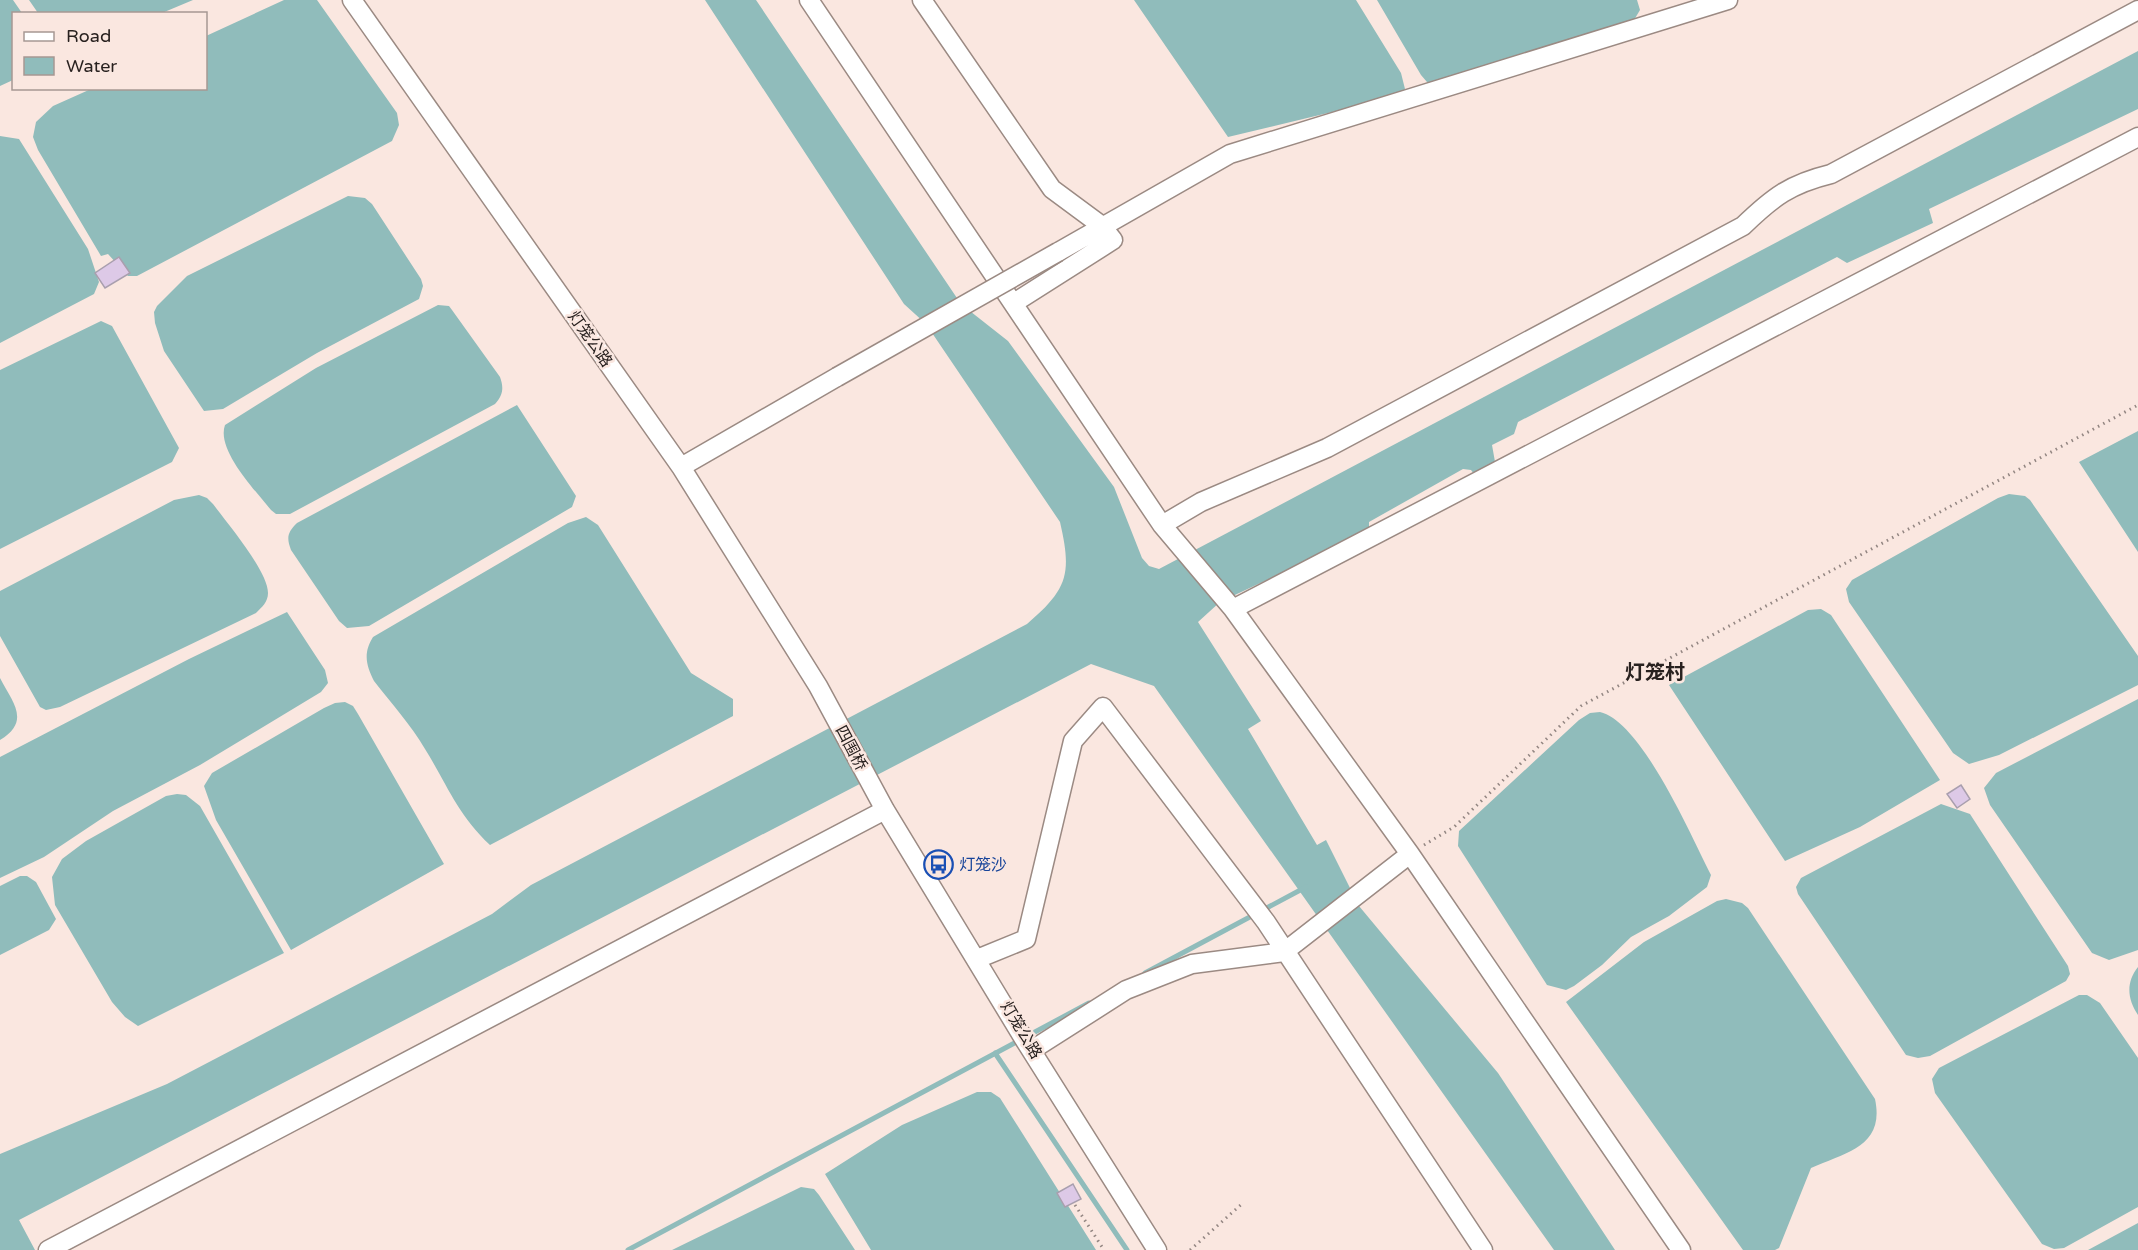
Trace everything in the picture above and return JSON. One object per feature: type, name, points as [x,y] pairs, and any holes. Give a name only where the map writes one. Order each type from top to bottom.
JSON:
[{"type":"street","name":"灯笼公路","points":[[352,0],[681,467],[818,686]]},
{"type":"street","points":[[809,0],[1162,525],[1233,609],[1410,854],[1681,1250]]},
{"type":"street","points":[[922,0],[1052,189],[1102,226],[1113,240],[1014,303]]},
{"type":"street","points":[[681,467],[1230,154],[1728,0]]},
{"type":"street","points":[[1162,525],[1201,502],[1326,448],[1743,226],[1770,200],[1801,181],[1831,174],[2138,10]]},
{"type":"street","points":[[1233,609],[2138,137]]},
{"type":"street","name":"四围桥","points":[[818,686],[885,810]]},
{"type":"street","points":[[977,959],[1026,939],[1073,741],[1103,708],[1266,922],[1483,1250]]},
{"type":"street","name":"灯笼公路","points":[[885,810],[1157,1250]]},
{"type":"street","points":[[48,1250],[885,810]]},
{"type":"street","points":[[1028,1044],[1126,990],[1192,964],[1284,952],[1410,854]]},
{"type":"path","points":[[1410,854],[1454,827],[1581,706],[2138,405]]},
{"type":"path","points":[[1190,1250],[1243,1203]]},
{"type":"path","points":[[1075,1206],[1104,1250]]},
{"type":"water","points":[[0,0],[13,0],[21,12],[12,12],[12,80],[0,86]]},
{"type":"water","points":[[29,0],[193,0],[164,12],[37,12]]},
{"type":"water","points":[[284,0],[317,0],[397,113],[399,125],[392,141],[137,276],[128,276],[108,254],[101,256],[38,150],[33,137],[36,122],[53,106],[89,90],[207,90],[207,36]]},
{"type":"water","points":[[705,0],[756,0],[961,304],[1008,341],[1114,487],[1142,558],[1149,566],[1159,569],[2138,51],[2138,109],[1929,209],[1933,223],[1847,263],[1837,257],[1518,422],[1514,434],[1492,445],[1497,473],[1478,479],[1471,470],[1463,469],[1369,522],[1369,532],[1220,602],[1198,622],[1261,721],[1248,729],[1317,845],[1326,840],[1359,906],[1498,1073],[1615,1250],[1554,1250],[1154,686],[1091,664],[19,1220],[35,1250],[0,1250],[0,1154],[167,1084],[492,914],[531,885],[1027,624],[1041,612],[1059,590],[1066,568],[1060,522],[926,324],[904,304]]},
{"type":"water","points":[[1134,0],[1356,0],[1401,73],[1405,89],[1401,94],[1390,98],[1228,137]]},
{"type":"water","points":[[1377,0],[1637,0],[1640,10],[1634,20],[1435,85],[1427,82],[1421,75]]},
{"type":"water","points":[[0,136],[19,139],[88,249],[99,282],[94,294],[0,343]]},
{"type":"water","points":[[348,196],[365,198],[372,204],[421,279],[423,286],[419,299],[317,353],[223,409],[204,411],[164,351],[155,323],[154,312],[157,306],[187,276]]},
{"type":"water","points":[[438,305],[449,306],[500,377],[502,391],[498,401],[290,514],[276,514],[247,481],[232,458],[226,446],[225,425],[316,368]]},
{"type":"water","points":[[101,321],[112,326],[179,448],[172,462],[0,549],[0,370]]},
{"type":"water","points":[[517,405],[576,496],[572,507],[369,626],[347,628],[339,621],[291,550],[288,538],[292,529],[297,523]]},
{"type":"water","points":[[2138,431],[2138,552],[2079,462]]},
{"type":"water","points":[[2009,494],[2025,496],[2030,500],[2138,656],[2138,685],[1999,755],[1969,764],[1953,753],[1849,602],[1846,589],[1852,580]]},
{"type":"water","points":[[199,495],[207,498],[213,504],[254,560],[266,584],[268,596],[264,604],[256,613],[60,707],[46,710],[40,707],[0,636],[0,591],[174,500]]},
{"type":"water","points":[[586,517],[598,525],[691,673],[733,699],[733,716],[490,845],[461,811],[419,740],[374,681],[369,670],[368,648],[373,637],[568,523]]},
{"type":"water","points":[[1821,609],[1831,615],[1940,780],[1860,827],[1785,861],[1669,685],[1808,610]]},
{"type":"water","points":[[287,612],[325,670],[328,683],[321,692],[200,765],[113,811],[44,857],[0,878],[0,757],[189,659]]},
{"type":"water","points":[[0,678],[14,704],[17,719],[15,726],[0,740]]},
{"type":"water","points":[[2138,699],[2138,950],[2109,960],[2092,953],[1990,805],[1984,788],[1996,773]]},
{"type":"water","points":[[345,702],[353,706],[358,714],[444,864],[291,950],[216,820],[204,786],[212,773],[324,708]]},
{"type":"water","points":[[1600,712],[1616,720],[1632,736],[1648,758],[1678,809],[1711,875],[1707,887],[1669,916],[1631,937],[1602,965],[1566,990],[1547,985],[1458,846],[1459,831],[1579,720],[1590,713]]},
{"type":"water","points":[[186,795],[200,806],[284,953],[138,1026],[125,1017],[112,1002],[55,905],[52,877],[62,859],[86,841],[166,796]]},
{"type":"water","points":[[1941,804],[1970,814],[2068,966],[2070,974],[2066,981],[1930,1056],[1918,1058],[1906,1055],[1798,894],[1796,887],[1801,878]]},
{"type":"water","points":[[20,876],[27,876],[36,882],[56,919],[49,930],[0,955],[0,886]]},
{"type":"water","points":[[1726,899],[1742,903],[1748,908],[1875,1099],[1877,1115],[1869,1137],[1850,1152],[1811,1168],[1779,1248],[1775,1250],[1743,1250],[1566,1002],[1644,942],[1717,901]]},
{"type":"water","points":[[2138,967],[2138,1015],[2129,991],[2131,979]]},
{"type":"water","points":[[2079,995],[2087,995],[2100,1003],[2138,1058],[2138,1207],[2064,1248],[2054,1249],[2042,1244],[1935,1093],[1932,1079],[1939,1068]]},
{"type":"water","points":[[977,1092],[991,1092],[1000,1098],[1096,1250],[871,1250],[825,1174],[902,1125]]},
{"type":"water","points":[[801,1187],[814,1189],[855,1250],[672,1250]]},
{"type":"water","points":[[2138,1223],[2138,1250],[2088,1250]]},
{"type":"building","points":[[119,257],[130,273],[105,288],[95,273]]},
{"type":"building","points":[[1961,785],[1970,799],[1957,808],[1947,794]]},
{"type":"building","points":[[1073,1184],[1081,1199],[1065,1207],[1057,1193]]},
{"type":"waterway","points":[[1145,973],[1306,887]]},
{"type":"waterway","points":[[628,1250],[1089,1003]]},
{"type":"waterway","points":[[995,1053],[1127,1250]]},
{"type":"place","name":"灯笼沙","points":[[938,865]]},
{"type":"district","name":"灯笼村","points":[[1655,673]]}]
